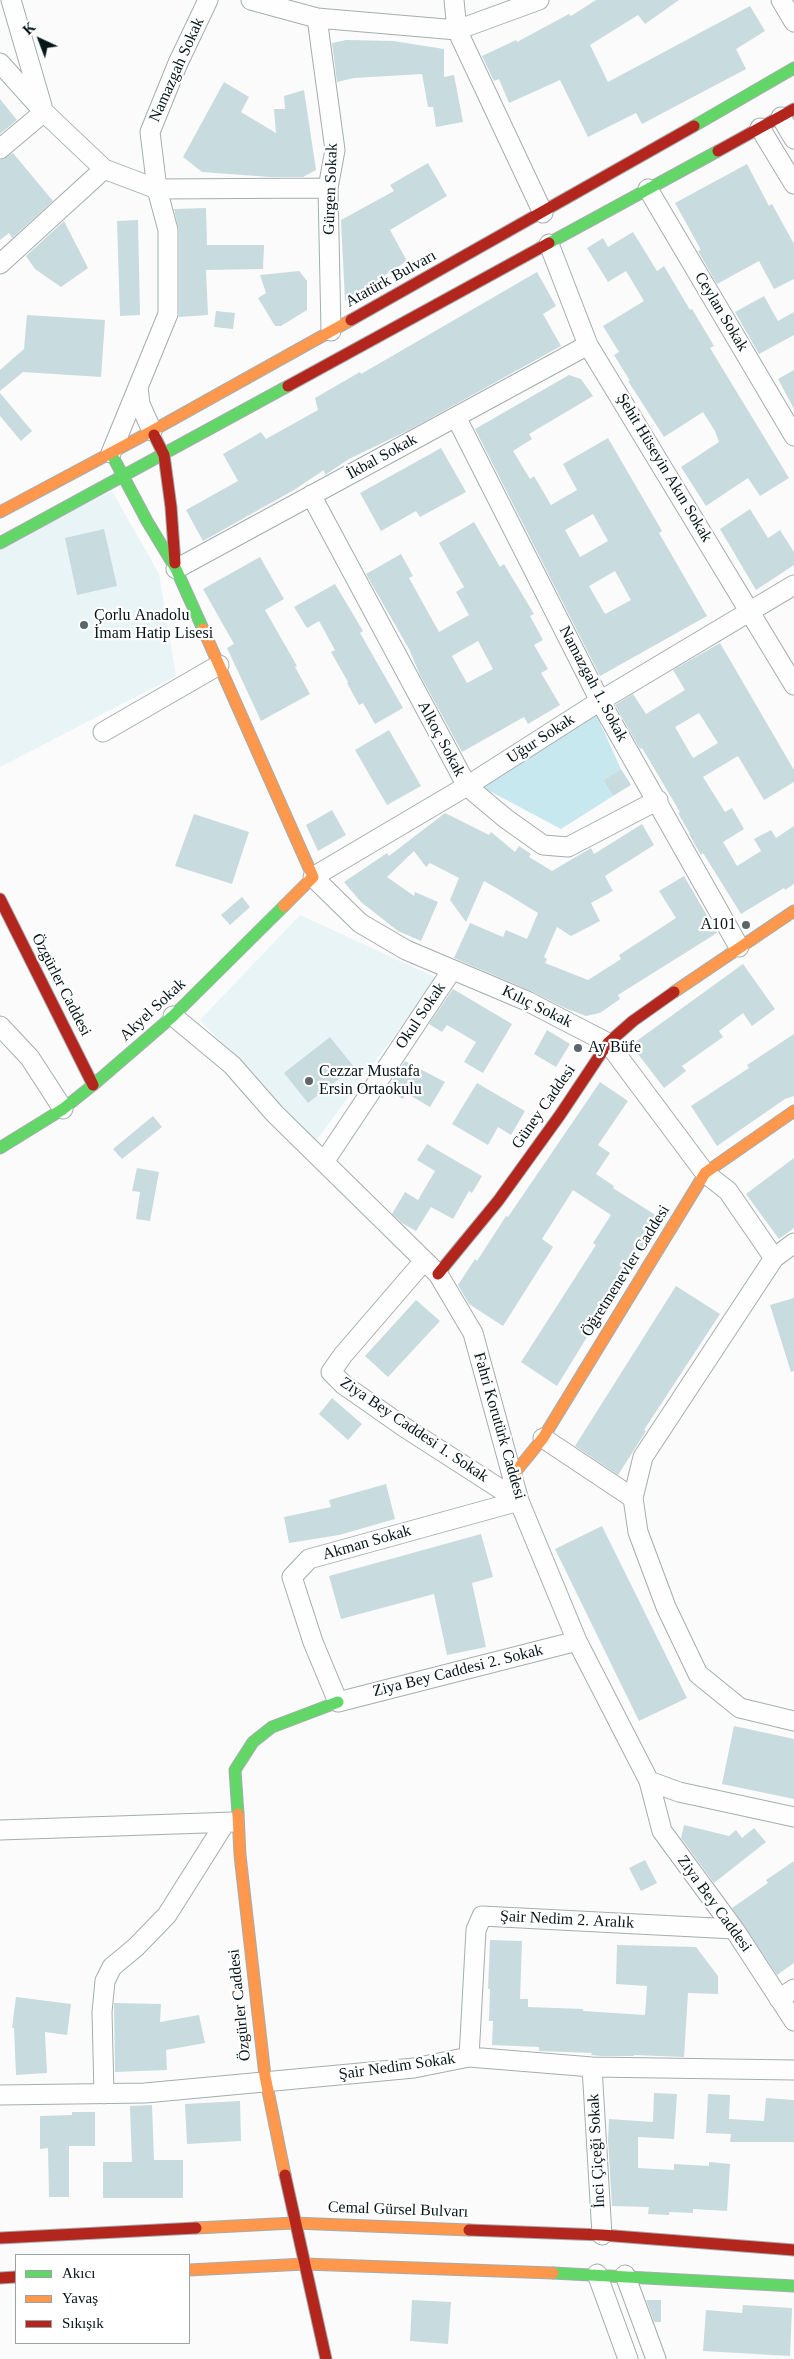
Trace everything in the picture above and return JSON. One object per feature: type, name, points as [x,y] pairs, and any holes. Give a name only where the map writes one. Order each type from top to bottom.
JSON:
[{"type":"street","points":[[11,0],[44,112]]},
{"type":"street","name":"Namazgah Sokak","points":[[111,453],[168,314],[168,230],[157,189],[150,132],[178,63],[208,0]]},
{"type":"street","points":[[251,0],[318,18],[457,30],[539,0]]},
{"type":"street","points":[[454,0],[457,30],[543,213]]},
{"type":"street","points":[[781,0],[794,22]]},
{"type":"street","name":"Gürgen Sokak","points":[[318,18],[335,150],[328,188],[331,331]]},
{"type":"street","points":[[0,63],[44,112],[104,169],[157,189],[328,188]]},
{"type":"street","name":"Atatürk Bulvarı","points":[[0,511],[152,431],[543,213],[794,68]]},
{"type":"street","points":[[0,149],[44,112]]},
{"type":"street","points":[[0,542],[164,455],[788,113],[794,139]]},
{"type":"street","points":[[760,128],[794,184]]},
{"type":"street","points":[[0,264],[104,169]]},
{"type":"street","name":"Ceylan Sokak","points":[[648,189],[794,436]]},
{"type":"street","name":"Şehit Hüseyin Akın Sokak","points":[[549,244],[588,345],[794,685]]},
{"type":"street","name":"İkbal Sokak","points":[[176,569],[588,345]]},
{"type":"street","points":[[138,387],[140,404],[164,455],[171,507],[176,569]]},
{"type":"street","name":"Namazgah 1. Sokak","points":[[456,417],[600,701],[658,800],[738,947]]},
{"type":"street","points":[[111,453],[176,569],[313,877]]},
{"type":"street","name":"Alkoç Sokak","points":[[311,495],[467,786],[505,818],[543,845],[568,847],[658,800]]},
{"type":"street","name":"Uğur Sokak","points":[[313,877],[467,786],[600,701],[794,585]]},
{"type":"street","points":[[103,732],[219,665]]},
{"type":"street","name":"Kılıç Sokak","points":[[313,877],[360,923],[406,950],[527,1001],[608,1043],[705,1173],[728,1191],[774,1258]]},
{"type":"street","name":"Akyel Sokak","points":[[0,1148],[63,1109],[173,1016],[313,877]]},
{"type":"street","name":"Özgürler Caddesi","points":[[0,899],[93,1085]]},
{"type":"street","name":"Güney Caddesi","points":[[438,1274],[498,1201],[560,1115],[608,1043],[633,1021],[738,947],[794,911]]},
{"type":"street","name":"Okul Sokak","points":[[324,1162],[452,970]]},
{"type":"street","name":"Fahri Korutürk Caddesi","points":[[173,1016],[232,1065],[275,1114],[438,1274],[473,1333],[519,1501],[577,1641],[649,1781]]},
{"type":"street","points":[[0,1026],[30,1058],[63,1109]]},
{"type":"street","name":"Öğretmenevler Caddesi","points":[[513,1475],[543,1438],[705,1173],[794,1111]]},
{"type":"street","points":[[794,1243],[774,1258],[643,1457],[633,1498],[638,1532],[666,1607],[698,1674],[740,1708],[794,1721]]},
{"type":"street","name":"Ziya Bey Caddesi 1. Sokak","points":[[424,1261],[343,1355],[331,1372],[344,1385],[404,1427],[519,1501]]},
{"type":"street","points":[[543,1438],[633,1498]]},
{"type":"street","name":"Akman Sokak","points":[[338,1702],[313,1642],[292,1577],[309,1559],[332,1551],[519,1501]]},
{"type":"street","name":"Ziya Bey Caddesi 2. Sokak","points":[[338,1702],[577,1641]]},
{"type":"street","name":"Özgürler Caddesi","points":[[326,2359],[294,2222],[266,2083],[240,1855],[232,1822],[235,1770],[253,1742],[272,1727],[338,1702]]},
{"type":"street","points":[[649,1781],[679,1792],[790,1820]]},
{"type":"street","name":"Ziya Bey Caddesi","points":[[649,1781],[662,1831],[734,1929],[787,1994],[794,2021]]},
{"type":"street","points":[[0,1830],[232,1822]]},
{"type":"street","points":[[104,2094],[102,2012],[105,1981],[112,1967],[136,1947],[167,1916],[232,1822]]},
{"type":"street","name":"Şair Nedim 2. Aralık","points":[[469,2057],[476,1930],[482,1916],[734,1929]]},
{"type":"street","name":"Şair Nedim Sokak","points":[[0,2095],[145,2093],[414,2068],[469,2057],[592,2067],[794,2070]]},
{"type":"street","name":"İnci Çiçeği Sokak","points":[[592,2067],[602,2235]]},
{"type":"street","name":"Cemal Gürsel Bulvarı","points":[[0,2238],[294,2222],[602,2235],[794,2250]]},
{"type":"street","points":[[190,2270],[305,2264],[625,2275],[794,2286]]},
{"type":"street","points":[[597,2274],[628,2359]]},
{"type":"street","points":[[625,2275],[656,2359]]},
{"type":"street","points":[[0,2278],[15,2277]]},
{"type":"shaded area","name":"Çorlu Anadolu İmam Hatip Lisesi","points":[[112,491],[159,574],[176,676],[0,767],[0,546]]},
{"type":"shaded area","points":[[595,712],[621,769],[603,780],[613,796],[561,829],[480,786]]},
{"type":"shaded area","name":"Cezzar Mustafa Ersin Ortaokulu","points":[[300,915],[437,978],[315,1142],[200,1020]]},
{"type":"building","points":[[596,0],[679,0],[645,24],[638,15],[590,45],[608,82],[750,6],[765,31],[736,49],[746,69],[642,124],[636,113],[588,137],[560,80],[509,103],[499,79],[494,81],[482,56],[516,40],[517,42],[569,14],[571,16]]},
{"type":"building","points":[[346,40],[393,41],[444,49],[444,77],[454,75],[463,122],[436,127],[433,107],[428,107],[422,74],[354,78],[337,82],[332,43]]},
{"type":"building","points":[[224,82],[249,97],[241,112],[276,133],[274,109],[285,109],[284,96],[304,90],[316,170],[303,177],[270,177],[202,172],[183,157]]},
{"type":"building","points":[[0,99],[17,120],[0,134]]},
{"type":"building","points":[[13,153],[53,201],[12,238],[9,233],[0,240],[0,160]]},
{"type":"building","points":[[428,163],[447,196],[390,230],[407,261],[345,301],[341,220],[394,191],[390,185]]},
{"type":"building","points":[[747,164],[769,206],[772,204],[794,244],[794,279],[774,289],[759,261],[717,284],[698,251],[701,250],[675,203]]},
{"type":"building","points":[[206,208],[207,245],[264,245],[263,269],[206,270],[208,315],[179,317],[179,230],[174,209]]},
{"type":"building","points":[[138,220],[140,315],[120,316],[117,221]]},
{"type":"building","points":[[64,221],[88,268],[61,287],[35,269],[26,256]]},
{"type":"building","points":[[633,232],[657,271],[664,266],[690,310],[692,309],[714,346],[710,348],[789,478],[760,496],[748,478],[706,506],[681,467],[719,442],[715,431],[703,412],[664,437],[628,381],[630,381],[614,355],[619,352],[603,326],[644,301],[626,271],[608,282],[587,248],[603,238],[608,247]]},
{"type":"building","points":[[299,271],[307,281],[307,310],[281,326],[275,326],[258,298],[266,293],[260,275]]},
{"type":"building","points":[[537,272],[556,306],[543,314],[561,346],[411,429],[349,459],[325,475],[324,470],[294,490],[203,541],[186,510],[238,481],[223,454],[261,432],[266,439],[318,410],[315,398],[360,372],[361,374]]},
{"type":"building","points":[[764,296],[778,321],[794,312],[794,335],[759,354],[735,312]]},
{"type":"building","points":[[216,311],[235,313],[233,329],[214,327]]},
{"type":"building","points":[[27,315],[105,320],[101,377],[23,372],[0,391],[0,370],[24,349]]},
{"type":"building","points":[[794,370],[794,409],[778,379]]},
{"type":"building","points":[[569,375],[581,379],[593,396],[529,434],[532,439],[513,451],[530,479],[534,476],[551,505],[577,490],[563,464],[608,438],[662,531],[659,533],[707,616],[600,676],[475,429]],"holes":[[[593,514],[608,541],[580,557],[565,530]],[[615,571],[631,600],[605,614],[589,586]]]},
{"type":"building","points":[[0,393],[32,431],[21,441],[0,416]]},
{"type":"building","points":[[441,448],[466,492],[420,517],[416,511],[381,531],[360,493]]},
{"type":"building","points":[[750,509],[768,538],[780,530],[794,552],[794,565],[756,590],[720,529]]},
{"type":"building","points":[[474,522],[500,567],[504,564],[534,614],[530,616],[543,640],[534,645],[548,669],[541,673],[560,705],[528,724],[524,717],[462,752],[420,675],[409,649],[366,574],[401,554],[413,576],[409,578],[439,632],[469,615],[456,592],[464,587],[439,543]],"holes":[[[478,641],[493,669],[467,683],[452,656]]]},
{"type":"building","points":[[104,529],[117,586],[77,595],[65,538]]},
{"type":"building","points":[[260,557],[284,599],[265,610],[297,666],[295,667],[310,694],[261,721],[227,648],[234,644],[203,589]]},
{"type":"building","points":[[335,584],[363,631],[360,633],[403,708],[375,724],[363,703],[359,705],[347,683],[331,652],[335,650],[319,621],[307,628],[294,607]]},
{"type":"building","points":[[720,643],[794,770],[794,782],[764,800],[738,756],[703,777],[725,812],[732,808],[744,829],[723,842],[737,866],[761,851],[754,839],[771,830],[776,838],[794,826],[794,884],[741,914],[703,853],[701,855],[678,813],[680,812],[615,705],[633,694],[646,714],[685,690],[673,670]],"holes":[[[699,713],[718,743],[693,758],[675,727]]]},
{"type":"building","points":[[389,730],[421,786],[387,805],[355,750]]},
{"type":"building","points":[[621,769],[631,785],[613,796],[603,780]]},
{"type":"building","points":[[332,810],[346,835],[318,851],[306,825]]},
{"type":"building","points":[[445,813],[489,835],[491,832],[515,852],[519,846],[531,854],[529,857],[552,871],[591,848],[594,854],[642,824],[654,845],[605,876],[613,891],[591,903],[600,921],[571,936],[557,927],[544,957],[547,959],[545,963],[588,980],[621,959],[619,955],[676,918],[659,891],[684,876],[717,933],[618,995],[620,999],[600,1013],[586,1016],[565,1008],[531,991],[454,958],[470,923],[503,937],[506,930],[527,939],[538,913],[507,894],[484,881],[466,922],[450,900],[459,878],[430,863],[426,867],[414,851],[387,877],[414,896],[415,892],[438,902],[421,941],[398,931],[361,902],[344,882],[387,853],[389,856]]},
{"type":"building","points":[[194,814],[249,832],[232,884],[175,866]]},
{"type":"building","points":[[242,897],[250,907],[230,925],[221,915]]},
{"type":"building","points":[[743,964],[775,1009],[752,1026],[743,1013],[719,1031],[723,1037],[682,1066],[686,1071],[664,1088],[631,1045]]},
{"type":"building","points":[[453,989],[512,1024],[483,1073],[464,1062],[476,1042],[447,1025],[442,1032],[429,1024]]},
{"type":"building","points":[[547,1030],[570,1044],[556,1067],[534,1054]]},
{"type":"building","points":[[794,1034],[794,1096],[785,1099],[717,1146],[691,1106],[749,1068],[747,1065]]},
{"type":"building","points":[[330,1037],[354,1067],[308,1103],[284,1073]]},
{"type":"building","points":[[405,1061],[445,1082],[430,1107],[406,1093],[403,1099],[386,1089]]},
{"type":"building","points":[[600,1082],[628,1101],[598,1145],[610,1153],[596,1174],[614,1186],[613,1188],[660,1218],[557,1386],[521,1362],[596,1245],[593,1243],[611,1215],[573,1190],[542,1239],[553,1247],[503,1326],[469,1304],[458,1285],[475,1259],[477,1261],[506,1216],[508,1217]]},
{"type":"building","points":[[477,1083],[525,1111],[511,1135],[498,1127],[488,1145],[452,1124]]},
{"type":"building","points":[[153,1116],[162,1127],[122,1159],[113,1149]]},
{"type":"building","points":[[427,1144],[482,1176],[472,1193],[469,1191],[453,1219],[431,1207],[416,1231],[402,1223],[392,1214],[405,1192],[418,1200],[435,1171],[417,1160]]},
{"type":"building","points":[[794,1158],[794,1228],[779,1239],[746,1194]]},
{"type":"building","points":[[137,1168],[159,1172],[150,1221],[136,1219],[140,1192],[132,1191]]},
{"type":"building","points":[[676,1286],[720,1314],[644,1430],[646,1431],[618,1475],[575,1446]]},
{"type":"building","points":[[794,1298],[794,1371],[791,1372],[770,1305]]},
{"type":"building","points":[[416,1300],[440,1321],[388,1377],[365,1356]]},
{"type":"building","points":[[332,1398],[362,1424],[348,1440],[319,1414]]},
{"type":"building","points":[[386,1484],[395,1519],[339,1535],[289,1543],[284,1517],[331,1507],[329,1500]]},
{"type":"building","points":[[602,1526],[687,1698],[639,1721],[555,1549]]},
{"type":"building","points":[[481,1534],[493,1577],[472,1583],[486,1647],[447,1655],[434,1594],[341,1619],[329,1576]]},
{"type":"building","points":[[734,1726],[794,1739],[794,1799],[722,1784]]},
{"type":"building","points":[[684,1825],[729,1836],[736,1830],[742,1838],[754,1828],[766,1842],[714,1883],[681,1838]]},
{"type":"building","points":[[645,1860],[657,1883],[641,1891],[629,1868]]},
{"type":"building","points":[[794,1861],[794,1963],[777,1975],[732,1908],[768,1883],[766,1880]]},
{"type":"building","points":[[490,1940],[522,1941],[520,1999],[528,1999],[528,2007],[583,2009],[583,2011],[645,2015],[647,1986],[616,1984],[617,1945],[696,1947],[718,1976],[718,1994],[688,1993],[684,2057],[601,2056],[591,2055],[592,2053],[539,2051],[539,2047],[492,2045],[493,2021],[489,2021],[490,1989],[488,1989]]},
{"type":"building","points":[[16,1997],[71,2004],[67,2035],[45,2032],[47,2073],[16,2075],[14,2028],[12,2028]]},
{"type":"building","points":[[114,2003],[161,2004],[160,2022],[199,2015],[205,2043],[166,2050],[167,2070],[115,2072]]},
{"type":"building","points":[[654,2093],[677,2094],[674,2139],[638,2137],[638,2168],[674,2170],[674,2164],[709,2166],[709,2162],[730,2164],[727,2211],[693,2209],[693,2213],[669,2212],[669,2215],[648,2214],[649,2207],[612,2206],[608,2140],[609,2119],[653,2122]]},
{"type":"building","points":[[708,2094],[730,2095],[729,2119],[764,2121],[766,2098],[794,2100],[794,2142],[730,2142],[731,2134],[706,2133]]},
{"type":"building","points":[[240,2101],[241,2141],[187,2144],[185,2104]]},
{"type":"building","points":[[152,2105],[154,2160],[183,2160],[183,2198],[103,2198],[103,2162],[132,2162],[130,2106]]},
{"type":"building","points":[[72,2112],[95,2112],[95,2146],[69,2146],[69,2197],[49,2197],[48,2148],[40,2149],[40,2116],[72,2115]]},
{"type":"building","points":[[412,2300],[451,2302],[448,2344],[410,2341]]},
{"type":"building","points":[[646,2300],[661,2300],[661,2322],[654,2322]]},
{"type":"building","points":[[743,2305],[792,2308],[790,2356],[703,2351],[706,2310],[742,2313]]},
{"type":"traffic: fast","points":[[694,126],[794,68]]},
{"type":"traffic: fast","points":[[549,243],[718,151]]},
{"type":"traffic: fast","points":[[0,543],[288,386]]},
{"type":"traffic: fast","points":[[113,457],[147,521],[176,569],[203,629]]},
{"type":"traffic: fast","points":[[0,1148],[63,1109],[93,1085],[173,1016],[284,906]]},
{"type":"traffic: fast","points":[[238,1814],[235,1770],[253,1742],[272,1727],[338,1702]]},
{"type":"traffic: fast","points":[[553,2273],[794,2286]]},
{"type":"traffic: slow","points":[[0,512],[152,431],[351,320]]},
{"type":"traffic: slow","points":[[203,629],[313,877],[284,906]]},
{"type":"traffic: slow","points":[[674,992],[794,911]]},
{"type":"traffic: slow","points":[[513,1475],[543,1438],[705,1173],[794,1111]]},
{"type":"traffic: slow","points":[[238,1814],[240,1855],[265,2076],[285,2175]]},
{"type":"traffic: slow","points":[[196,2228],[294,2223],[469,2230]]},
{"type":"traffic: slow","points":[[190,2270],[305,2264],[553,2273]]},
{"type":"traffic: jam","points":[[718,151],[794,109]]},
{"type":"traffic: jam","points":[[351,320],[694,126]]},
{"type":"traffic: jam","points":[[288,386],[549,243]]},
{"type":"traffic: jam","points":[[154,435],[164,455],[171,507],[175,563]]},
{"type":"traffic: jam","points":[[0,899],[93,1085]]},
{"type":"traffic: jam","points":[[438,1274],[498,1201],[560,1115],[608,1043],[633,1021],[674,992]]},
{"type":"traffic: jam","points":[[285,2175],[326,2359]]},
{"type":"traffic: jam","points":[[0,2238],[196,2228]]},
{"type":"traffic: jam","points":[[469,2230],[602,2235],[794,2250]]},
{"type":"traffic: jam","points":[[0,2278],[15,2277]]},
{"type":"place","name":"Çorlu Anadolu İmam Hatip Lisesi","points":[[84,625]]},
{"type":"place","name":"A101","points":[[746,925]]},
{"type":"place","name":"Ay Büfe","points":[[578,1048]]},
{"type":"place","name":"Cezzar Mustafa Ersin Ortaokulu","points":[[309,1081]]}]
